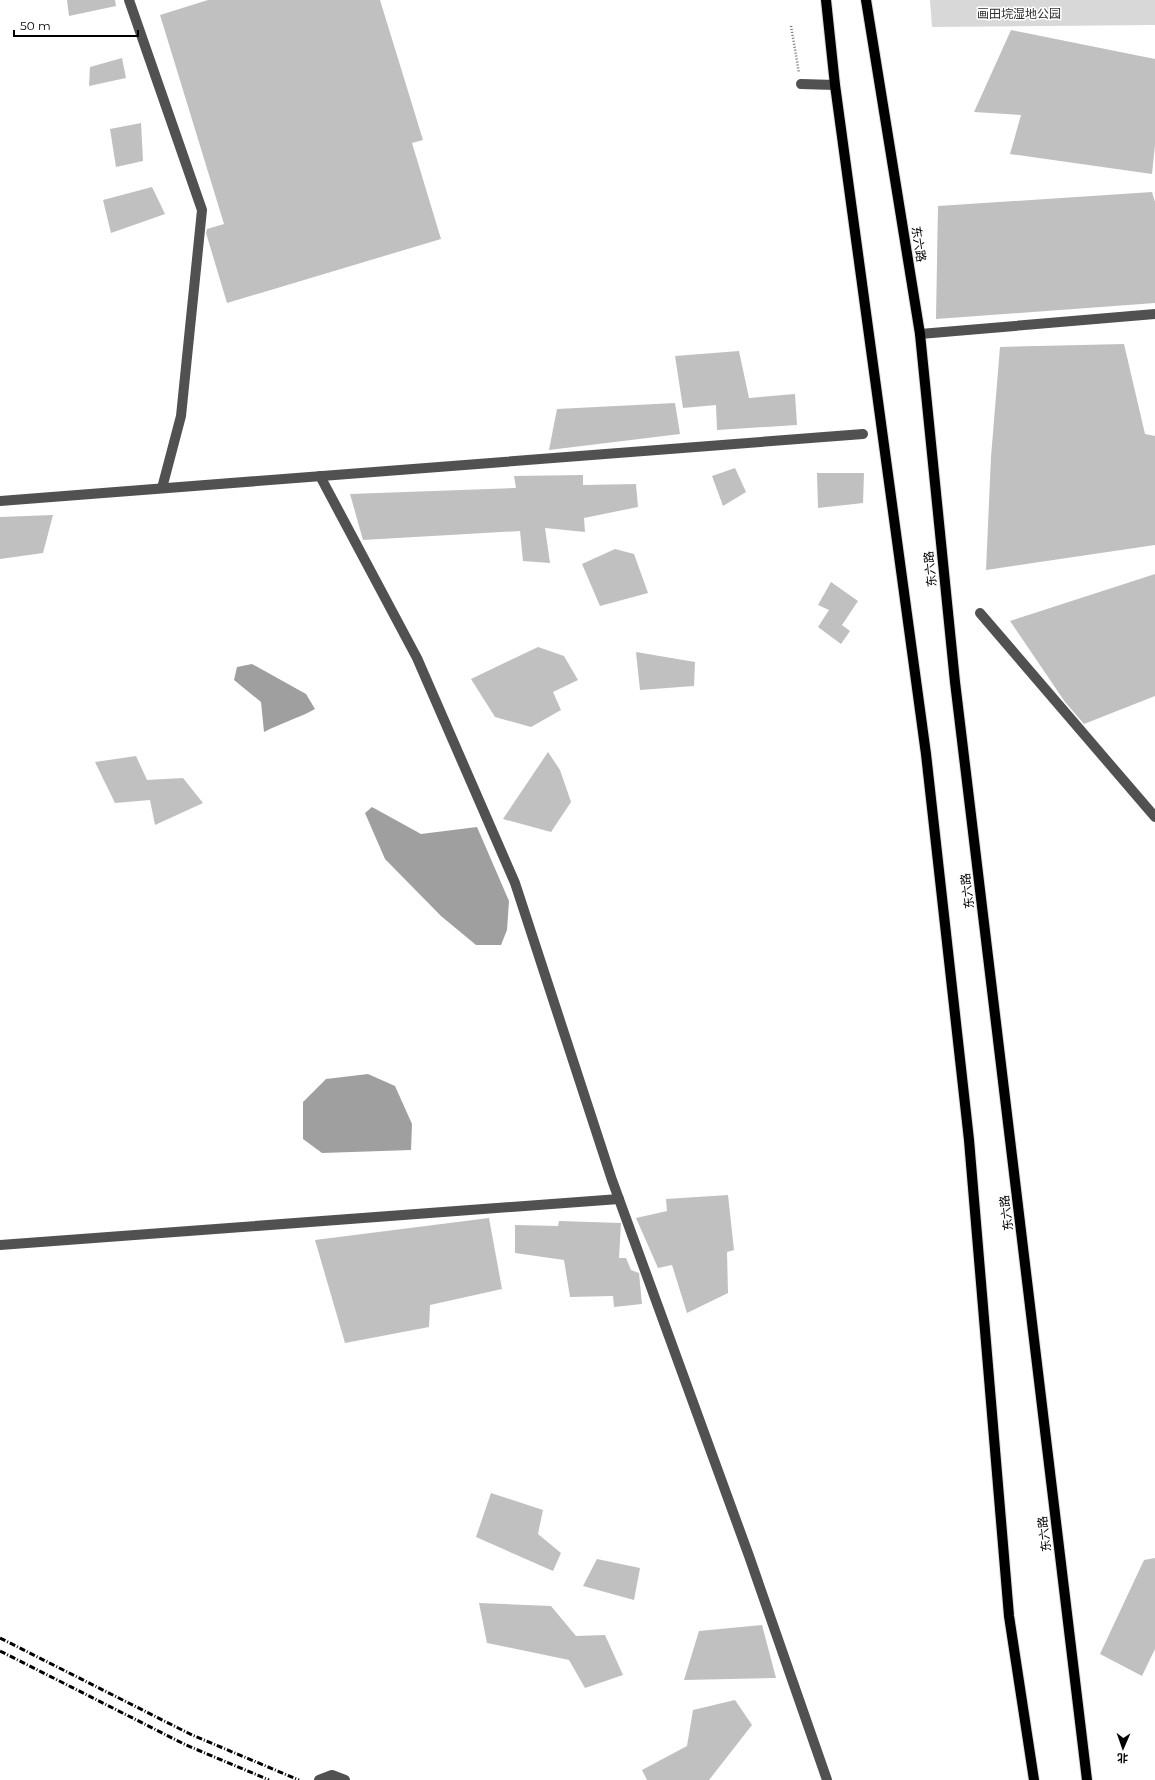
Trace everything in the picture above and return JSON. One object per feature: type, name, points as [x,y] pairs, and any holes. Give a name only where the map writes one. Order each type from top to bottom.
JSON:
[{"type":"main road","points":[[826,0],[835,85],[926,754],[969,1140],[1009,1616],[1034,1780]]},
{"type":"main road","name":"东六路","points":[[866,0],[920,334],[955,682],[1087,1780]]},
{"type":"street","points":[[129,0],[202,210],[181,416],[162,488]]},
{"type":"street","points":[[801,84],[835,85]]},
{"type":"street","points":[[920,334],[1155,314]]},
{"type":"street","points":[[0,501],[863,434]]},
{"type":"street","points":[[320,476],[417,658],[515,883],[619,1199],[749,1556],[827,1780]]},
{"type":"street","points":[[980,613],[1155,817]]},
{"type":"street","points":[[0,1245],[619,1199]]},
{"type":"street","points":[[319,1780],[332,1775],[345,1780]]},
{"type":"path","points":[[791,26],[801,84]]},
{"type":"green space","name":"画田垸湿地公园","points":[[930,0],[1155,0],[1155,25],[932,27]]},
{"type":"shaded area","points":[[252,664],[306,694],[315,709],[264,732],[261,702],[234,680],[237,667]]},
{"type":"shaded area","points":[[372,807],[421,834],[477,827],[509,901],[507,930],[501,945],[476,945],[441,916],[385,859],[365,813]]},
{"type":"shaded area","points":[[368,1074],[395,1086],[412,1124],[411,1150],[322,1153],[303,1139],[303,1102],[326,1079]]},
{"type":"building","points":[[67,0],[115,0],[116,6],[69,16]]},
{"type":"building","points":[[208,0],[380,0],[423,140],[412,143],[441,239],[227,303],[206,233],[207,229],[224,224],[160,15]]},
{"type":"building","points":[[1011,30],[1155,59],[1155,145],[1152,174],[1010,154],[1021,115],[974,112]]},
{"type":"building","points":[[122,58],[126,78],[89,86],[90,67]]},
{"type":"building","points":[[141,123],[143,161],[116,167],[110,129]]},
{"type":"building","points":[[152,187],[165,214],[111,233],[103,200]]},
{"type":"building","points":[[1152,192],[1155,202],[1155,303],[936,319],[938,206]]},
{"type":"building","points":[[1124,344],[1145,434],[1155,436],[1155,545],[986,570],[991,457],[1000,347]]},
{"type":"building","points":[[739,351],[749,398],[795,394],[797,425],[717,430],[716,405],[683,408],[675,356]]},
{"type":"building","points":[[675,403],[680,434],[549,450],[557,409]]},
{"type":"building","points":[[735,468],[746,492],[723,506],[712,476]]},
{"type":"building","points":[[817,473],[864,473],[863,503],[818,508]]},
{"type":"building","points":[[583,475],[583,485],[636,484],[638,507],[584,518],[585,532],[545,528],[550,563],[523,561],[520,531],[363,540],[350,494],[516,488],[514,476]]},
{"type":"building","points":[[53,515],[43,553],[0,559],[0,517]]},
{"type":"building","points":[[615,549],[634,554],[648,593],[600,606],[582,564]]},
{"type":"building","points":[[1155,574],[1155,696],[1084,724],[1065,702],[1010,621]]},
{"type":"building","points":[[831,582],[858,601],[842,625],[850,631],[841,644],[818,627],[829,610],[818,605]]},
{"type":"building","points":[[538,647],[564,656],[578,680],[553,692],[561,710],[531,727],[495,717],[471,679]]},
{"type":"building","points":[[636,652],[695,662],[694,686],[640,690]]},
{"type":"building","points":[[548,752],[560,770],[571,802],[551,832],[503,819]]},
{"type":"building","points":[[136,756],[147,780],[183,778],[203,803],[155,825],[150,800],[115,803],[95,762]]},
{"type":"building","points":[[728,1195],[734,1250],[727,1252],[728,1293],[687,1313],[672,1265],[658,1268],[636,1218],[667,1211],[666,1199]]},
{"type":"building","points":[[489,1218],[502,1289],[430,1305],[429,1327],[345,1343],[315,1240]]},
{"type":"building","points":[[559,1221],[621,1223],[619,1258],[626,1258],[631,1270],[639,1273],[642,1304],[614,1307],[613,1296],[570,1297],[564,1260],[515,1253],[515,1225],[558,1226]]},
{"type":"building","points":[[491,1493],[543,1510],[538,1534],[561,1553],[553,1571],[476,1537]]},
{"type":"building","points":[[1155,1558],[1155,1649],[1142,1676],[1100,1654],[1144,1560]]},
{"type":"building","points":[[597,1559],[640,1568],[634,1600],[583,1586]]},
{"type":"building","points":[[479,1603],[551,1606],[576,1636],[605,1635],[623,1675],[585,1688],[569,1660],[487,1643]]},
{"type":"building","points":[[762,1625],[776,1678],[684,1680],[699,1631]]},
{"type":"building","points":[[735,1700],[752,1725],[709,1780],[647,1780],[642,1770],[687,1746],[693,1710]]},
{"type":"railway","points":[[0,1638],[192,1735],[299,1780]]},
{"type":"railway","points":[[0,1651],[186,1745],[269,1780]]}]
